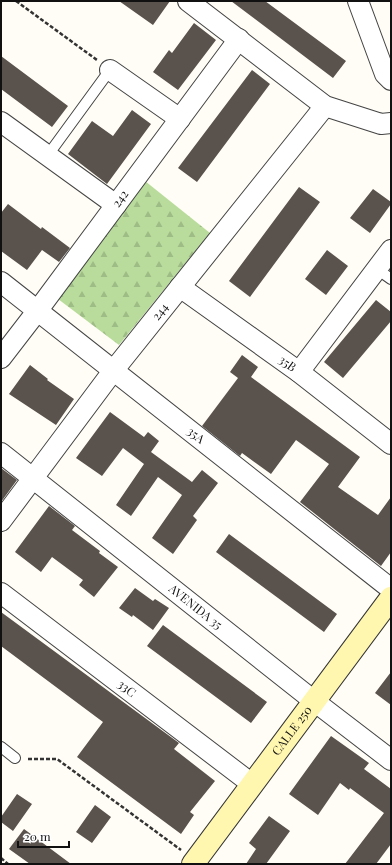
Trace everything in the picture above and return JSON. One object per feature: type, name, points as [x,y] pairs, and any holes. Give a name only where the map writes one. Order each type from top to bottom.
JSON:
[{"type":"main road","name":"CALLE 250","points":[[194,862],[391,598]]},
{"type":"street","points":[[188,1],[325,106],[381,124],[391,123]]},
{"type":"street","points":[[358,1],[385,74],[391,80]]},
{"type":"street","name":"242","points":[[1,358],[239,39]]},
{"type":"street","points":[[110,70],[180,119]]},
{"type":"street","name":"244","points":[[1,521],[113,372],[325,106]]},
{"type":"street","points":[[1,122],[116,205]]},
{"type":"street","points":[[299,372],[384,274],[391,250]]},
{"type":"street","name":"35A","points":[[1,282],[38,310],[113,372],[391,589]]},
{"type":"street","name":"35B","points":[[180,287],[299,372],[391,444]]},
{"type":"street","name":"AVENIDA 35","points":[[1,453],[314,701],[391,760]]},
{"type":"street","name":"33C","points":[[1,593],[252,784]]},
{"type":"lane","points":[[48,155],[110,70]]},
{"type":"lane","points":[[1,747],[15,758]]},
{"type":"path","points":[[18,2],[110,70]]},
{"type":"path","points":[[15,758],[57,759],[194,862]]},
{"type":"path","points":[[1,858],[8,864]]},
{"type":"green space","points":[[145,181],[210,233],[119,345],[58,299]]},
{"type":"building","points":[[119,1],[170,1],[153,25]]},
{"type":"building","points":[[231,1],[265,1],[346,61],[333,78]]},
{"type":"building","points":[[194,23],[216,40],[178,90],[153,72],[169,50],[172,53]]},
{"type":"building","points":[[1,56],[68,106],[52,127],[1,89]]},
{"type":"building","points":[[252,70],[270,84],[197,182],[178,168]]},
{"type":"building","points":[[132,110],[151,124],[107,184],[68,154],[92,121],[113,136]]},
{"type":"building","points":[[299,187],[320,202],[250,297],[229,281]]},
{"type":"building","points":[[373,189],[391,202],[391,204],[370,233],[350,218]]},
{"type":"building","points":[[8,204],[41,229],[42,227],[70,248],[59,262],[42,250],[27,270],[1,251],[1,213]]},
{"type":"building","points":[[327,250],[348,266],[326,295],[305,279]]},
{"type":"building","points":[[376,300],[391,312],[391,321],[343,378],[324,362]]},
{"type":"building","points":[[242,355],[258,367],[251,377],[360,457],[338,487],[378,515],[391,497],[391,552],[381,566],[300,502],[329,464],[296,440],[271,474],[242,453],[240,456],[202,426],[238,378],[230,372]]},
{"type":"building","points":[[30,365],[48,379],[47,380],[74,399],[56,425],[9,394]]},
{"type":"building","points":[[110,412],[144,437],[148,432],[159,441],[151,452],[192,482],[202,470],[218,483],[193,516],[197,520],[173,554],[152,538],[182,495],[158,477],[131,516],[116,505],[144,464],[123,448],[102,476],[76,458]]},
{"type":"building","points":[[1,468],[17,480],[1,502]]},
{"type":"building","points":[[49,506],[75,526],[72,530],[118,567],[94,597],[79,585],[83,580],[52,557],[41,572],[15,552]]},
{"type":"building","points":[[229,534],[337,614],[324,632],[216,552]]},
{"type":"building","points":[[135,588],[153,601],[155,599],[169,608],[153,630],[133,615],[132,617],[119,608]]},
{"type":"building","points":[[1,612],[179,743],[174,749],[215,781],[190,812],[194,815],[181,834],[77,757],[103,722],[1,646]]},
{"type":"building","points":[[163,625],[267,702],[251,723],[147,646]]},
{"type":"building","points":[[391,672],[391,705],[375,693]]},
{"type":"building","points":[[331,736],[369,763],[364,769],[391,789],[391,844],[376,864],[345,864],[384,813],[350,788],[349,790],[340,783],[318,815],[289,794]]},
{"type":"building","points":[[17,794],[32,804],[13,831],[1,822],[1,817]]},
{"type":"building","points":[[95,805],[111,817],[92,843],[76,832]]},
{"type":"building","points":[[269,816],[290,831],[266,864],[246,864],[256,849],[249,843]]},
{"type":"building","points":[[24,829],[71,864],[30,864],[9,849]]}]
